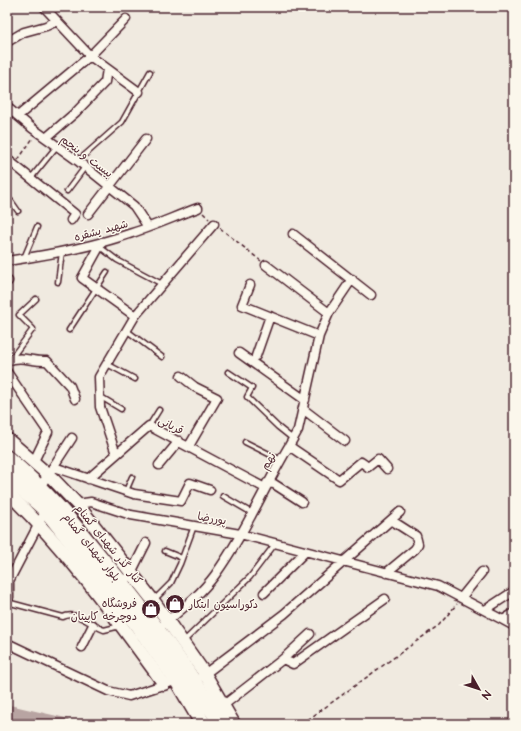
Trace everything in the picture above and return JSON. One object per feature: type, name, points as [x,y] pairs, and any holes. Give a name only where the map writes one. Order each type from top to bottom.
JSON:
[{"type":"highway","name":"بلوار شهدای گمنام","points":[[7,458],[48,476],[56,503],[127,579],[138,614],[163,625],[178,646],[185,682],[220,714]]},
{"type":"highway","name":"بلوار شهدای گمنام","points":[[7,476],[85,569],[138,614],[185,682],[203,724]]},
{"type":"street","points":[[44,7],[90,56],[139,92]]},
{"type":"street","points":[[18,116],[90,56],[126,19]]},
{"type":"street","points":[[7,42],[24,32],[46,26],[56,21]]},
{"type":"street","points":[[46,138],[76,112],[105,82],[107,69]]},
{"type":"street","name":"بیست و پنجم","points":[[7,107],[134,206],[148,227]]},
{"type":"street","points":[[88,214],[146,139]]},
{"type":"street","points":[[7,159],[74,214],[71,220]]},
{"type":"street","name":"شهید یشقره","points":[[7,262],[101,244],[198,208]]},
{"type":"street","points":[[116,454],[100,407],[99,377],[135,316],[214,224]]},
{"type":"street","points":[[293,234],[371,295]]},
{"type":"street","points":[[101,244],[82,278],[135,316]]},
{"type":"street","points":[[266,265],[329,313]]},
{"type":"street","name":"نهم","points":[[163,625],[187,604],[214,576],[240,534],[298,430],[320,336],[329,313],[352,279]]},
{"type":"street","points":[[250,285],[242,305],[320,336]]},
{"type":"street","points":[[256,356],[270,316]]},
{"type":"street","points":[[239,353],[305,400]]},
{"type":"street","points":[[8,360],[19,357],[33,361],[47,361],[70,386],[75,399]]},
{"type":"street","points":[[7,372],[48,432],[34,461]]},
{"type":"street","points":[[181,376],[195,387],[217,398],[189,446]]},
{"type":"street","points":[[303,409],[345,441]]},
{"type":"street","name":"قربانی","points":[[88,479],[149,426],[266,486],[274,484],[302,502]]},
{"type":"street","points":[[72,438],[48,476],[88,479],[126,491],[181,501],[190,483],[210,490]]},
{"type":"street","name":"کنار گذر شهدای گمنام","points":[[7,439],[34,461],[77,504],[127,579]]},
{"type":"street","points":[[159,465],[179,441]]},
{"type":"street","points":[[291,442],[339,480],[361,462],[368,467],[378,459],[387,469]]},
{"type":"street","points":[[7,492],[42,516],[9,581],[7,601]]},
{"type":"street","name":"پوررضا","points":[[77,504],[91,502],[131,515],[240,534],[438,586],[514,626]]},
{"type":"street","points":[[7,643],[108,691],[129,696],[185,682],[284,614],[400,512]]},
{"type":"street","points":[[386,573],[415,549],[418,544],[416,536],[391,520]]},
{"type":"street","points":[[127,579],[146,543]]},
{"type":"street","points":[[264,593],[305,552]]},
{"type":"street","points":[[461,598],[482,572]]},
{"type":"street","points":[[485,610],[514,591]]},
{"type":"street","points":[[283,659],[293,664],[385,599]]},
{"type":"street","points":[[503,620],[514,613]]},
{"type":"street","points":[[82,647],[93,624]]},
{"type":"street","points":[[234,724],[220,714],[310,634]]},
{"type":"lane","points":[[78,161],[122,122],[150,72]]},
{"type":"lane","points":[[30,179],[57,146]]},
{"type":"lane","points":[[67,192],[85,167]]},
{"type":"lane","points":[[7,201],[11,201],[18,211]]},
{"type":"lane","points":[[23,259],[37,227]]},
{"type":"lane","points":[[101,244],[117,260],[162,284]]},
{"type":"lane","points":[[58,282],[62,252]]},
{"type":"lane","points":[[69,330],[97,290],[107,272]]},
{"type":"lane","points":[[8,360],[33,329],[19,315],[36,299]]},
{"type":"lane","points":[[126,330],[162,357]]},
{"type":"lane","points":[[107,364],[135,379]]},
{"type":"lane","points":[[228,372],[252,388],[247,398],[291,442]]},
{"type":"lane","points":[[100,397],[121,410]]},
{"type":"lane","points":[[149,426],[159,410]]},
{"type":"lane","points":[[245,442],[281,460]]},
{"type":"lane","points":[[126,491],[132,476]]},
{"type":"lane","points":[[223,496],[252,513]]},
{"type":"lane","points":[[7,601],[63,617],[66,615],[79,618],[104,630],[138,614],[171,583],[194,526]]},
{"type":"lane","points":[[178,646],[250,577],[275,544]]},
{"type":"lane","points":[[165,551],[182,558]]},
{"type":"path","points":[[7,176],[38,132]]},
{"type":"path","points":[[198,208],[214,224],[266,265]]},
{"type":"path","points":[[302,724],[439,625],[461,598]]},
{"type":"waterway","points":[[7,711],[63,724]]},
{"type":"place","name":"دکوراسیون ابتکار","points":[[175,604]]},
{"type":"place","name":"فروشگاه دوچرخه کاپیتان","points":[[151,609]]}]
